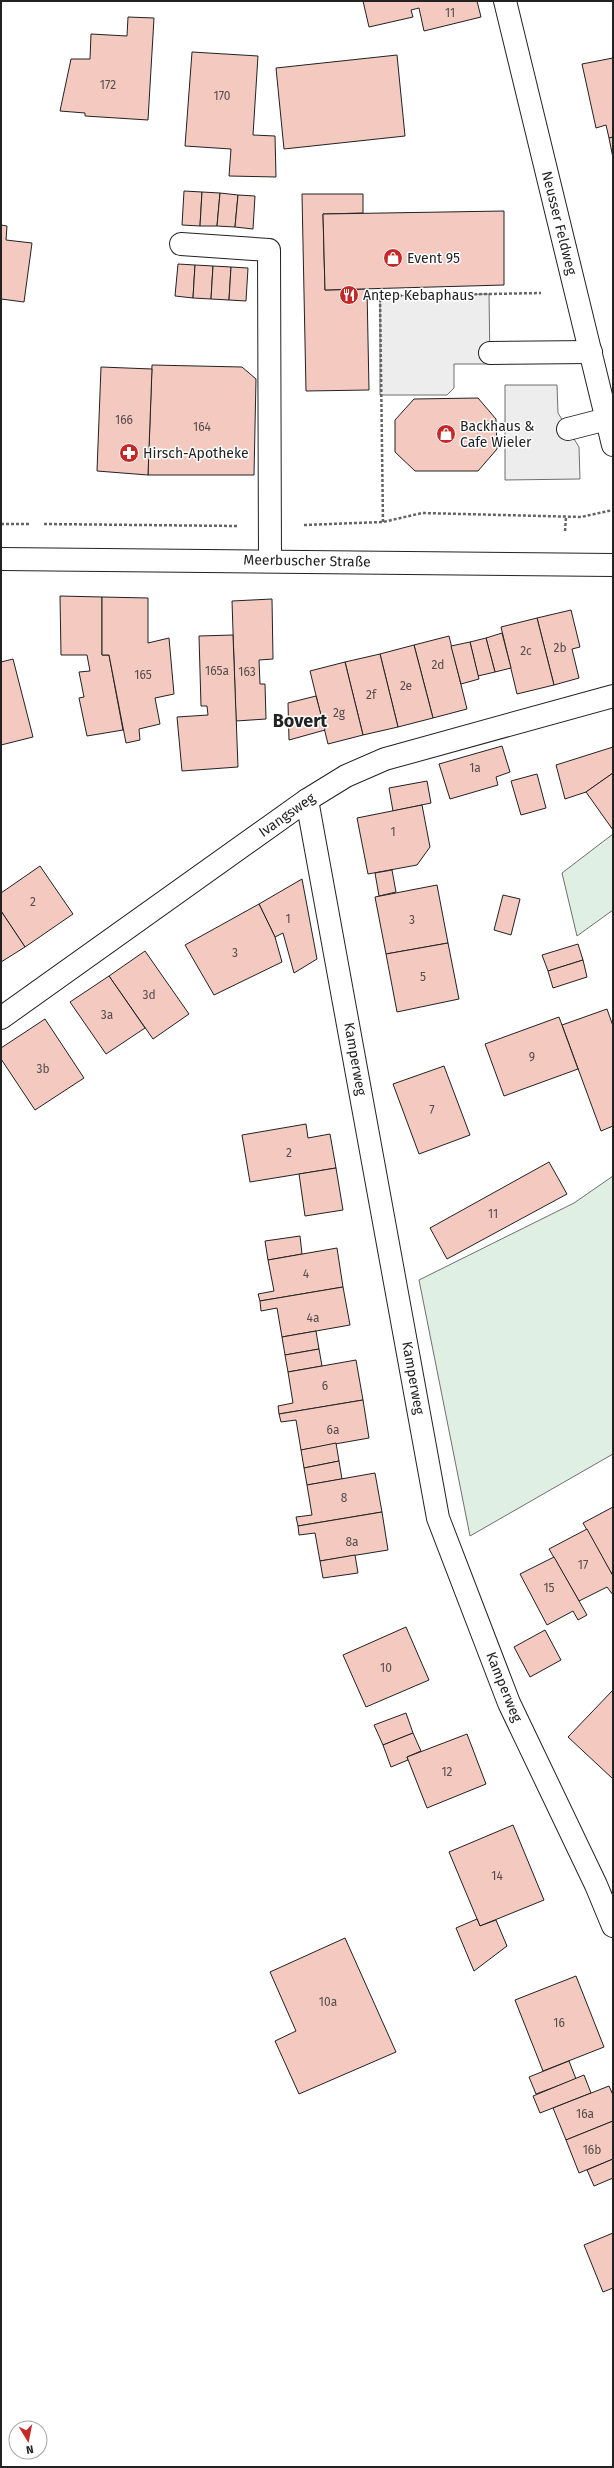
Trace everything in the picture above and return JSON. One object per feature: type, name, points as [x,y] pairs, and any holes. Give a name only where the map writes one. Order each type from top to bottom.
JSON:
[{"type":"street","name":"Neusser Feldweg","points":[[505,1],[613,445]]},
{"type":"street","points":[[181,244],[269,250],[270,561]]},
{"type":"street","points":[[490,353],[591,352]]},
{"type":"street","points":[[568,429],[607,419]]},
{"type":"street","name":"Meerbuscher Straße","points":[[1,558],[613,565]]},
{"type":"street","name":"Ivangsweg","points":[[1,1018],[307,800],[346,776],[385,759],[613,696]]},
{"type":"street","name":"Kamperweg","points":[[307,800],[438,1518],[509,1703],[596,1885],[613,1926]]},
{"type":"path","points":[[383,522],[380,296],[576,292]]},
{"type":"path","points":[[39,524],[270,526],[383,522],[422,513],[581,518],[613,510]]},
{"type":"path","points":[[1,524],[31,524]]},
{"type":"green space","points":[[613,834],[613,910],[577,936],[562,873]]},
{"type":"green space","points":[[613,1176],[613,1454],[470,1536],[419,1280],[574,1203]]},
{"type":"shaded area","points":[[489,294],[490,364],[454,364],[454,388],[447,395],[380,395],[380,296]]},
{"type":"shaded area","points":[[505,385],[557,385],[558,413],[579,447],[580,479],[505,480]]},
{"type":"building","points":[[363,1],[477,1],[481,17],[424,31],[419,8],[411,10],[413,17],[369,27]]},
{"type":"building","points":[[128,17],[154,18],[148,120],[85,116],[85,113],[60,111],[71,59],[90,59],[91,34],[127,36]]},
{"type":"building","points":[[192,52],[258,56],[253,135],[275,136],[276,177],[229,176],[231,149],[185,146]]},
{"type":"building","points":[[397,55],[405,136],[284,149],[276,68]]},
{"type":"building","points":[[613,58],[613,137],[609,138],[606,125],[596,128],[582,64]]},
{"type":"building","points":[[613,137],[613,158],[609,138]]},
{"type":"building","points":[[184,191],[202,192],[200,226],[182,225]]},
{"type":"building","points":[[202,192],[220,193],[217,226],[200,226]]},
{"type":"building","points":[[220,193],[238,195],[235,227],[217,226]]},
{"type":"building","points":[[302,194],[363,194],[363,213],[323,214],[325,290],[367,289],[369,390],[306,391]]},
{"type":"building","points":[[238,195],[255,196],[253,229],[235,227]]},
{"type":"building","points":[[504,211],[504,285],[325,290],[323,214]]},
{"type":"building","points":[[1,225],[7,226],[6,240],[32,243],[24,302],[1,299]]},
{"type":"building","points":[[178,264],[195,265],[193,298],[175,296]]},
{"type":"building","points":[[195,265],[213,266],[211,299],[193,298]]},
{"type":"building","points":[[213,266],[231,267],[229,300],[211,299]]},
{"type":"building","points":[[231,267],[248,268],[246,301],[229,300]]},
{"type":"building","points":[[152,365],[242,367],[256,379],[254,475],[148,475]]},
{"type":"building","points":[[101,367],[152,369],[148,475],[97,471]]},
{"type":"building","name":"Backhaus & Cafe Wieler","points":[[478,398],[496,419],[497,449],[478,471],[415,471],[395,452],[395,420],[414,399]]},
{"type":"building","points":[[60,596],[102,597],[102,655],[109,655],[123,730],[87,736],[79,698],[84,697],[79,672],[90,671],[87,655],[61,655]]},
{"type":"building","points":[[102,597],[148,598],[148,643],[169,638],[174,694],[155,698],[160,724],[139,729],[140,740],[126,743],[109,655],[102,655]]},
{"type":"building","points":[[272,599],[273,659],[259,660],[260,684],[265,684],[266,719],[236,721],[232,601]]},
{"type":"building","points":[[571,610],[580,647],[572,649],[579,678],[554,685],[537,618]]},
{"type":"building","points":[[537,618],[554,685],[517,694],[501,627]]},
{"type":"building","points":[[502,633],[511,668],[495,672],[486,638]]},
{"type":"building","points":[[233,635],[238,767],[182,771],[177,717],[208,715],[207,706],[201,706],[199,636]]},
{"type":"building","points":[[449,636],[467,709],[433,718],[414,645]]},
{"type":"building","points":[[486,638],[495,672],[478,676],[470,642]]},
{"type":"building","points":[[470,642],[479,679],[461,684],[451,646]]},
{"type":"building","points":[[414,645],[433,718],[398,727],[380,654]]},
{"type":"building","points":[[380,654],[398,727],[363,735],[345,662]]},
{"type":"building","points":[[13,659],[33,737],[1,745],[1,662]]},
{"type":"building","points":[[345,662],[363,735],[328,744],[310,671]]},
{"type":"building","points":[[316,696],[325,730],[289,740],[288,703]]},
{"type":"building","points":[[502,746],[510,772],[496,777],[498,785],[450,799],[439,764]]},
{"type":"building","points":[[613,747],[613,773],[586,792],[565,799],[556,765]]},
{"type":"building","points":[[613,773],[613,830],[586,792]]},
{"type":"building","points":[[537,774],[546,808],[521,815],[511,781]]},
{"type":"building","points":[[427,781],[431,803],[393,811],[389,788]]},
{"type":"building","points":[[422,805],[430,847],[417,865],[368,874],[357,818]]},
{"type":"building","points":[[40,866],[73,914],[25,947],[1,911],[1,893]]},
{"type":"building","points":[[392,870],[396,892],[379,896],[375,873]]},
{"type":"building","points":[[302,879],[317,959],[294,973],[283,933],[275,937],[259,904]]},
{"type":"building","points":[[437,885],[448,943],[386,954],[375,897]]},
{"type":"building","points":[[503,895],[520,899],[511,935],[494,930]]},
{"type":"building","points":[[259,904],[275,937],[282,962],[214,995],[185,945]]},
{"type":"building","points":[[1,911],[25,947],[1,962]]},
{"type":"building","points":[[448,943],[459,999],[397,1012],[386,954]]},
{"type":"building","points":[[578,944],[583,960],[548,971],[542,955]]},
{"type":"building","points":[[145,951],[189,1014],[153,1039],[109,976]]},
{"type":"building","points":[[583,960],[587,977],[553,988],[548,971]]},
{"type":"building","points":[[109,976],[145,1028],[106,1054],[70,1002]]},
{"type":"building","points":[[607,1009],[613,1026],[613,1126],[601,1131],[562,1025]]},
{"type":"building","points":[[559,1017],[578,1069],[504,1096],[485,1044]]},
{"type":"building","points":[[45,1019],[84,1078],[35,1110],[1,1059],[1,1048]]},
{"type":"building","points":[[444,1066],[470,1135],[419,1154],[393,1084]]},
{"type":"building","points":[[306,1124],[308,1138],[330,1134],[336,1168],[250,1182],[242,1135]]},
{"type":"building","points":[[549,1162],[567,1194],[447,1259],[430,1228]]},
{"type":"building","points":[[336,1168],[343,1210],[305,1216],[299,1174]]},
{"type":"building","points":[[300,1236],[302,1254],[268,1260],[265,1241]]},
{"type":"building","points":[[337,1248],[343,1287],[260,1301],[258,1294],[274,1291],[268,1260]]},
{"type":"building","points":[[343,1287],[350,1325],[282,1337],[277,1308],[261,1311],[260,1301]]},
{"type":"building","points":[[316,1331],[319,1349],[285,1355],[282,1337]]},
{"type":"building","points":[[319,1349],[322,1366],[288,1372],[285,1355]]},
{"type":"building","points":[[356,1360],[363,1400],[279,1414],[278,1406],[293,1403],[288,1372]]},
{"type":"building","points":[[363,1400],[369,1438],[301,1450],[296,1420],[281,1422],[279,1414]]},
{"type":"building","points":[[336,1443],[339,1461],[304,1468],[301,1450]]},
{"type":"building","points":[[339,1461],[342,1479],[307,1485],[304,1468]]},
{"type":"building","points":[[375,1473],[382,1512],[298,1526],[296,1517],[312,1515],[307,1485]]},
{"type":"building","points":[[613,1507],[613,1572],[611,1573],[583,1523]]},
{"type":"building","points":[[382,1512],[388,1550],[320,1561],[315,1533],[299,1535],[298,1526]]},
{"type":"building","points":[[587,1529],[613,1576],[613,1595],[607,1587],[579,1601],[549,1549]]},
{"type":"building","points":[[355,1555],[358,1573],[323,1578],[320,1561]]},
{"type":"building","points":[[554,1557],[587,1615],[578,1620],[573,1611],[547,1625],[520,1574]]},
{"type":"building","points":[[406,1627],[429,1680],[366,1707],[343,1655]]},
{"type":"building","points":[[545,1630],[561,1660],[530,1677],[514,1647]]},
{"type":"building","points":[[613,1690],[613,1779],[568,1737]]},
{"type":"building","points":[[406,1713],[413,1733],[383,1745],[374,1725]]},
{"type":"building","points":[[413,1733],[421,1751],[407,1757],[408,1760],[391,1767],[383,1745]]},
{"type":"building","points":[[467,1734],[486,1784],[427,1808],[407,1757]]},
{"type":"building","points":[[513,1825],[544,1900],[480,1926],[449,1852]]},
{"type":"building","points":[[477,1919],[480,1926],[496,1920],[507,1946],[474,1971],[456,1928]]},
{"type":"building","points":[[345,1938],[396,2052],[299,2094],[275,2041],[296,2031],[270,1972]]},
{"type":"building","points":[[576,1976],[604,2047],[543,2071],[515,2000]]},
{"type":"building","points":[[569,2061],[576,2079],[536,2094],[529,2077]]},
{"type":"building","points":[[584,2075],[591,2093],[540,2113],[533,2096]]},
{"type":"building","points":[[609,2086],[613,2095],[613,2121],[566,2140],[553,2108]]},
{"type":"building","points":[[613,2121],[613,2159],[579,2173],[566,2140]]},
{"type":"building","points":[[613,2159],[613,2178],[594,2186],[587,2170]]},
{"type":"building","points":[[613,2233],[613,2288],[603,2292],[584,2245]]},
{"type":"place","name":"Event 95","points":[[393,258]]},
{"type":"place","name":"Antep Kebaphaus","points":[[349,295]]},
{"type":"place","name":"Backhaus & Cafe Wieler","points":[[446,434]]},
{"type":"place","name":"Hirsch-Apotheke","points":[[129,453]]},
{"type":"district","name":"Bovert","points":[[300,721]]}]
